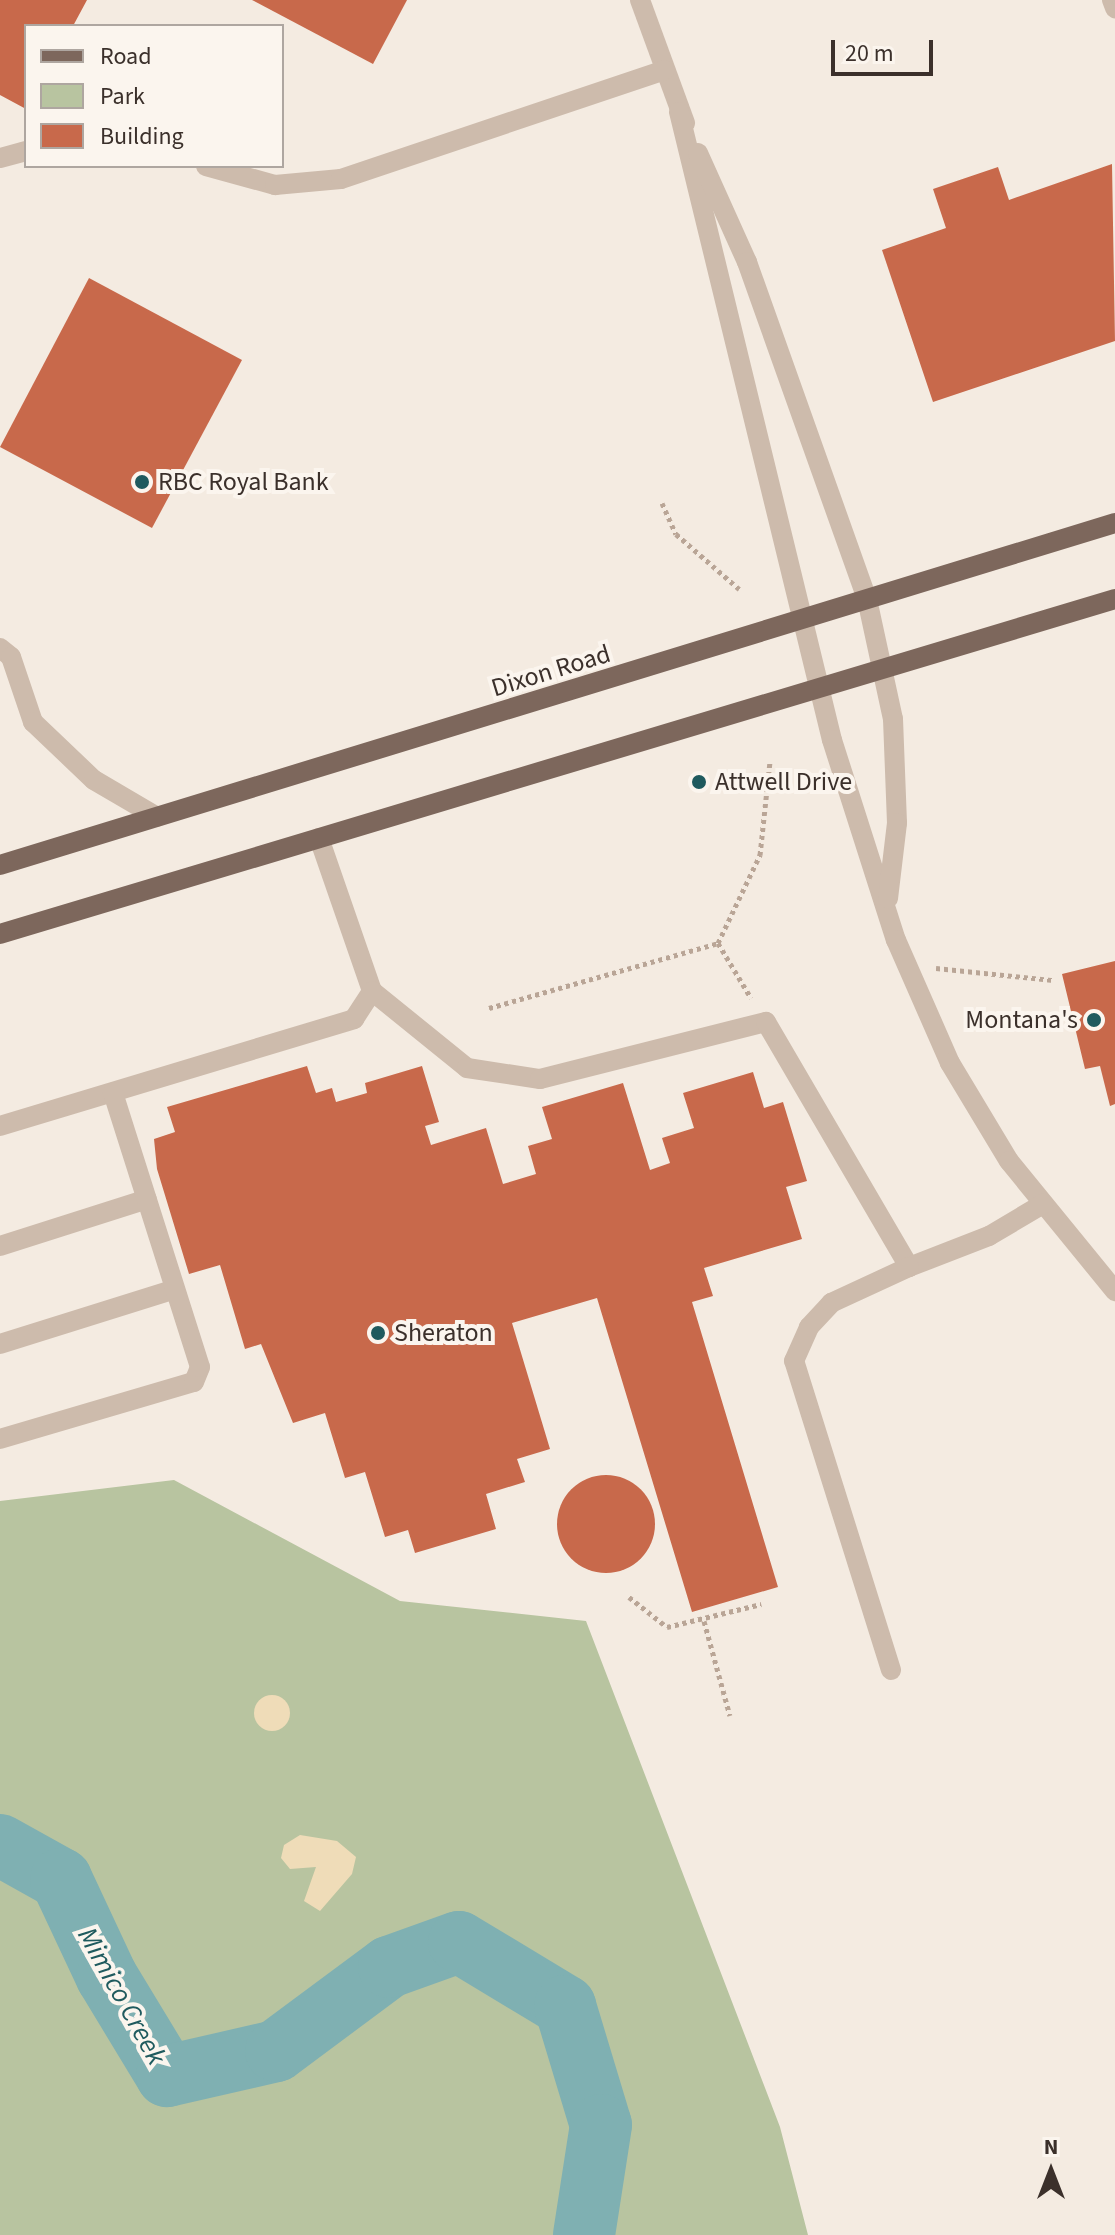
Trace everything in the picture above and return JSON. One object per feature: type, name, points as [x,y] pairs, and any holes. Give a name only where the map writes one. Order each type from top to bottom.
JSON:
[{"type":"main road","name":"Dixon Road","points":[[0,865],[805,621],[1115,523]]},
{"type":"main road","points":[[0,934],[820,691],[882,669],[1115,599]]},
{"type":"street","points":[[640,0],[679,112],[747,262],[867,599],[893,719],[897,823],[887,902]]},
{"type":"street","points":[[1112,0],[1115,8]]},
{"type":"street","points":[[213,168],[275,185],[341,179],[664,70]]},
{"type":"street","points":[[679,112],[820,691],[907,967],[950,1063],[1043,1204],[1115,1291]]},
{"type":"street","points":[[0,158],[24,152]]},
{"type":"street","points":[[0,648],[11,657],[33,722],[94,780],[157,817]]},
{"type":"street","points":[[319,838],[372,991],[467,1068],[540,1079],[766,1022],[909,1267]]},
{"type":"street","points":[[0,1126],[354,1019],[372,991]]},
{"type":"street","points":[[0,1439],[194,1382],[200,1367],[113,1092]]},
{"type":"street","points":[[0,1246],[147,1199]]},
{"type":"street","points":[[891,1670],[794,1361],[809,1327],[831,1303],[909,1267],[989,1236],[1043,1204]]},
{"type":"street","points":[[0,1344],[175,1289]]},
{"type":"path","points":[[662,503],[676,534],[739,589]]},
{"type":"path","points":[[489,1008],[718,943],[760,855],[770,761]]},
{"type":"path","points":[[718,943],[766,1022]]},
{"type":"path","points":[[907,967],[1006,970],[1053,980]]},
{"type":"path","points":[[629,1597],[667,1627],[704,1621],[761,1604]]},
{"type":"path","points":[[704,1621],[730,1716]]},
{"type":"green space","points":[[174,1480],[400,1601],[586,1621],[780,2127],[808,2235],[0,2235],[0,1501]]},
{"type":"sand","points":[[272,1695],[285,1700],[290,1713],[285,1726],[272,1731],[259,1726],[254,1713],[259,1700]]},
{"type":"sand","points":[[300,1835],[337,1841],[356,1857],[352,1874],[320,1911],[304,1901],[316,1867],[290,1869],[281,1858],[284,1845]]},
{"type":"building","points":[[0,0],[87,0],[74,24],[24,24],[24,108],[0,95]]},
{"type":"building","points":[[252,0],[407,0],[373,64]]},
{"type":"building","points":[[1112,164],[1115,341],[933,402],[882,250],[946,228],[933,189],[998,167],[1009,200]]},
{"type":"building","points":[[89,278],[242,360],[152,528],[0,447]]},
{"type":"building","name":"Montana's","points":[[1115,961],[1115,1104],[1110,1106],[1100,1066],[1085,1069],[1062,974]]},
{"type":"building","name":"Sheraton","points":[[307,1066],[316,1093],[332,1088],[336,1102],[367,1093],[365,1083],[422,1066],[439,1122],[425,1126],[431,1145],[486,1128],[503,1184],[536,1174],[528,1146],[552,1139],[542,1107],[623,1083],[650,1170],[670,1163],[662,1138],[694,1128],[683,1093],[753,1072],[764,1108],[783,1102],[807,1181],[786,1187],[802,1239],[704,1268],[713,1296],[692,1302],[778,1587],[692,1612],[597,1298],[512,1323],[550,1449],[517,1459],[525,1482],[486,1494],[496,1529],[415,1553],[408,1530],[385,1537],[365,1472],[345,1478],[325,1413],[293,1423],[261,1344],[245,1349],[220,1265],[189,1274],[157,1169],[154,1139],[175,1132],[167,1107]]},
{"type":"building","points":[[606,1475],[625,1479],[641,1489],[651,1505],[655,1524],[651,1543],[641,1559],[625,1569],[606,1573],[587,1569],[571,1559],[561,1543],[557,1524],[561,1505],[571,1489],[587,1479]]},
{"type":"waterway","name":"Mimico Creek","points":[[0,1845],[61,1879],[107,1977],[167,2076],[276,2051],[389,1967],[459,1942],[565,2006],[601,2125],[584,2235]]},
{"type":"place","name":"RBC Royal Bank","points":[[142,482]]},
{"type":"place","name":"Attwell Drive","points":[[699,782]]},
{"type":"place","name":"Montana's","points":[[1094,1020]]},
{"type":"place","name":"Sheraton","points":[[378,1333]]}]
